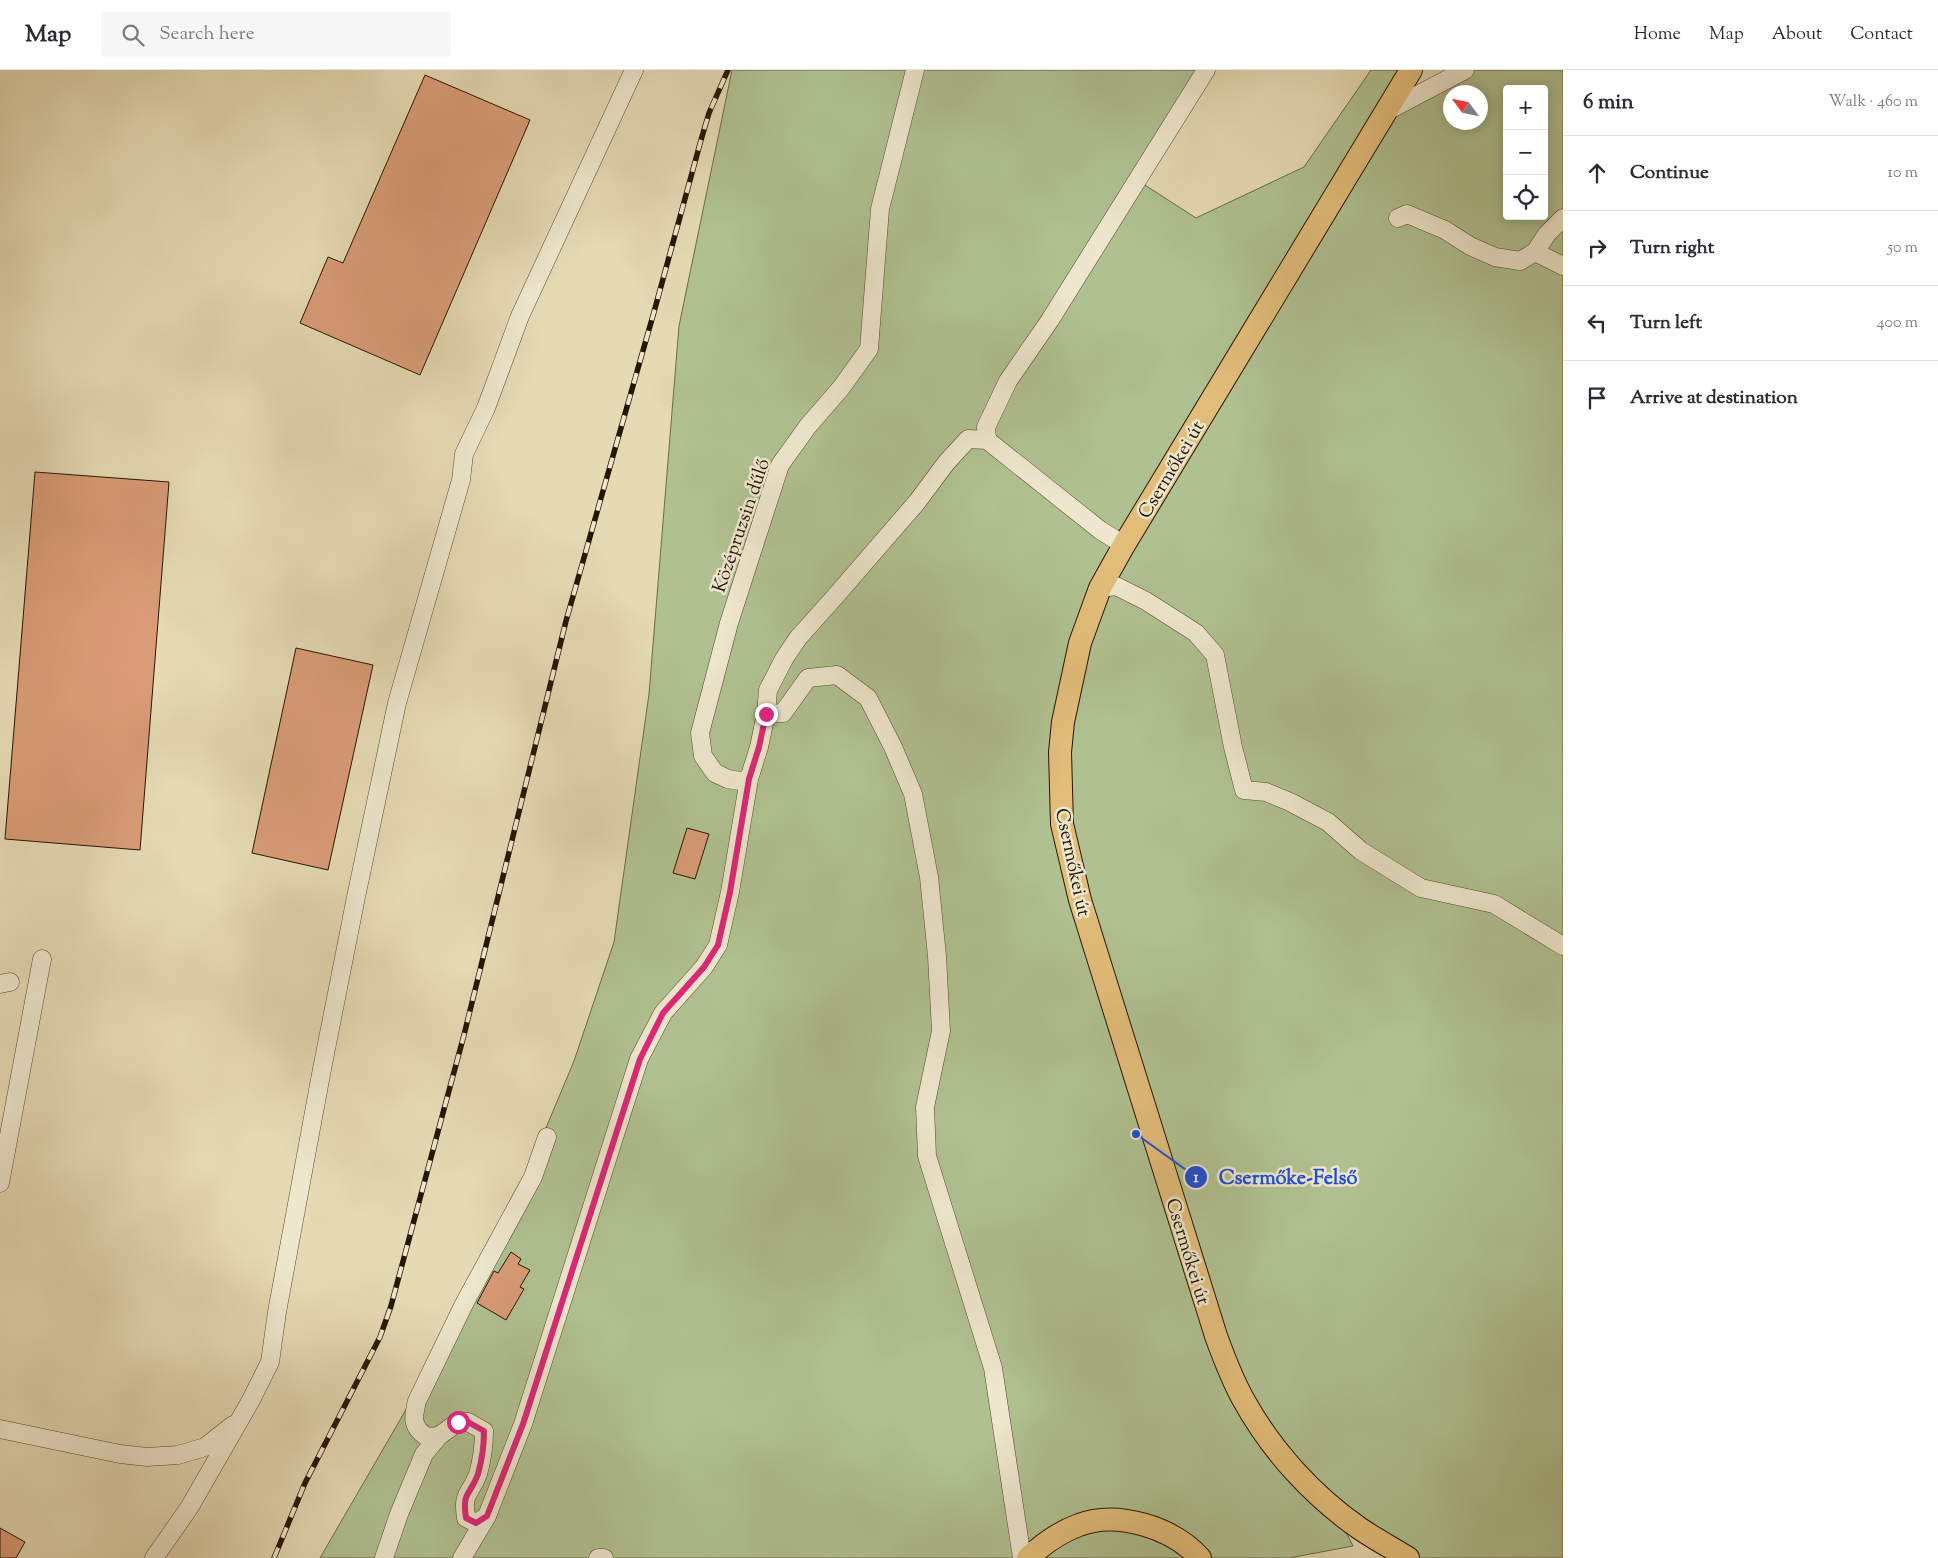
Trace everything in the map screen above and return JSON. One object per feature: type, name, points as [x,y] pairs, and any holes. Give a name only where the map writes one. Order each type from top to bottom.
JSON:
[{"type":"main road","name":"Csermőkei út","points":[[1408,1558],[1360,1529],[1333,1508],[1275,1449],[1243,1399],[1216,1336],[1080,900],[1062,824],[1060,760],[1063,722],[1080,643],[1100,588],[1124,545],[1411,70]]},
{"type":"main road","points":[[1028,1558],[1041,1545],[1058,1534],[1081,1524],[1100,1521],[1127,1521],[1155,1528],[1173,1536],[1200,1558]]},
{"type":"street","points":[[154,1558],[190,1508],[270,1362],[293,1222],[356,897],[397,703],[460,480],[464,454],[486,408],[520,316],[634,70]]},
{"type":"street","name":"Középruzsin dűlő","points":[[749,779],[740,781],[728,779],[715,773],[703,756],[700,733],[729,623],[780,465],[808,426],[841,388],[869,349],[880,209],[915,70]]},
{"type":"street","points":[[987,440],[986,428],[1008,380],[1050,320],[1206,70]]},
{"type":"street","points":[[1387,111],[1465,70]]},
{"type":"street","points":[[1398,218],[1407,214],[1445,230],[1470,246],[1495,257],[1520,262],[1535,252],[1547,234],[1563,218]]},
{"type":"street","points":[[1535,252],[1563,266]]},
{"type":"street","points":[[463,1558],[487,1516],[523,1424],[640,1059],[663,1013],[704,967],[718,945],[730,892],[749,779],[759,747],[766,714],[768,690],[784,659],[798,638],[917,502],[946,463],[968,439],[987,440],[1100,530],[1124,545]]},
{"type":"street","points":[[1100,588],[1116,586],[1146,601],[1196,633],[1215,656],[1232,747],[1244,790],[1266,792],[1328,822],[1361,851],[1421,888],[1494,904],[1563,946]]},
{"type":"street","points":[[766,714],[783,713],[808,678],[837,675],[868,698],[893,747],[913,794],[929,876],[937,956],[941,1031],[925,1107],[928,1156],[993,1368],[1022,1558]]},
{"type":"street","points":[[0,1183],[42,959]]},
{"type":"street","points":[[439,1436],[427,1437],[418,1432],[413,1418],[417,1401],[464,1304],[533,1177],[546,1138]]},
{"type":"street","points":[[0,1428],[120,1454],[147,1457],[178,1455],[205,1447],[240,1419]]},
{"type":"street","points":[[384,1558],[399,1514],[424,1454],[439,1436],[458,1422],[468,1422],[484,1431],[482,1458],[477,1476],[465,1498],[465,1508],[466,1518],[476,1523],[487,1516]]},
{"type":"street","points":[[598,1558],[604,1558]]},
{"type":"green space","points":[[732,70],[1201,70],[1134,178],[1196,218],[1304,167],[1371,70],[1411,70],[1387,110],[1465,70],[1563,70],[1563,1558],[1386,1558],[1334,1509],[1353,1546],[1289,1558],[320,1558],[415,1394],[525,1178],[574,1061],[614,942],[649,694],[679,326]]},
{"type":"building","points":[[425,75],[530,120],[420,375],[300,323],[328,257],[343,263]]},
{"type":"building","points":[[35,472],[169,482],[140,850],[5,839]]},
{"type":"building","points":[[296,648],[373,665],[328,870],[252,853]]},
{"type":"building","points":[[687,828],[709,834],[695,879],[673,873]]},
{"type":"building","points":[[511,1252],[521,1259],[518,1264],[530,1270],[520,1287],[524,1289],[506,1320],[477,1303],[494,1271],[498,1273]]},
{"type":"building","points":[[0,1528],[25,1542],[16,1558],[0,1558]]},
{"type":"railway","points":[[274,1558],[305,1483],[380,1337],[391,1306],[464,1035],[566,621],[701,140],[709,113],[728,70]]},
{"type":"place","name":"Csermőke-Felső","points":[[1136,1134]]},
{"type":"route","points":[[458,1422],[468,1422],[484,1431],[482,1458],[477,1476],[465,1498],[466,1518],[476,1523],[487,1516],[523,1424],[640,1059],[663,1013],[704,967],[718,945],[730,892],[749,779],[759,747],[766,714]]}]
